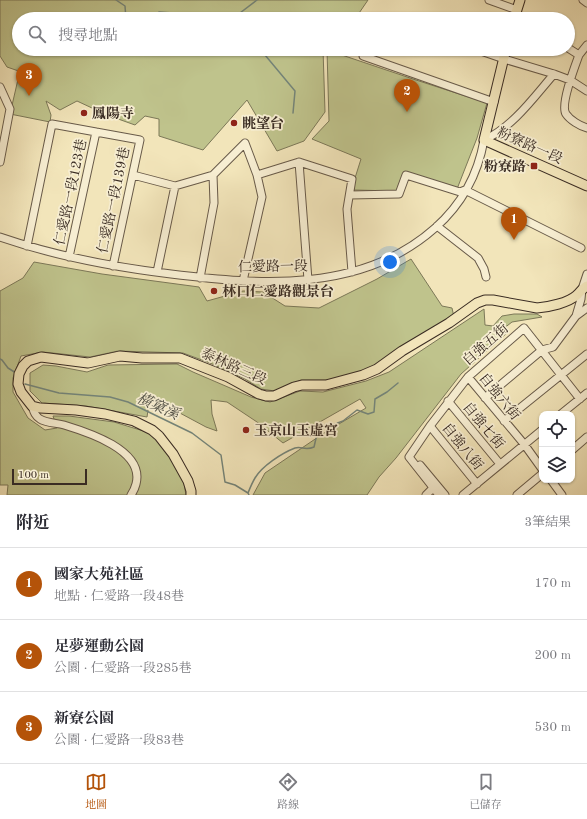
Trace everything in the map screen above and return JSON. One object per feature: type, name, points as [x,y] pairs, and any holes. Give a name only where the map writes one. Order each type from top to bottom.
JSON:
[{"type":"main road","points":[[517,12],[520,0]]},
{"type":"main road","name":"仁愛路一段","points":[[484,140],[505,56]]},
{"type":"main road","name":"粉寮路一段","points":[[484,140],[587,186]]},
{"type":"main road","name":"泰林路三段","points":[[32,406],[26,400],[18,384],[19,374],[23,366],[34,358],[48,358],[88,363],[120,356],[142,358],[180,358],[228,377],[259,394],[274,396],[294,387],[302,385],[326,385],[363,375],[377,369],[402,351],[484,300],[493,300],[542,308],[570,299],[584,288]]},
{"type":"main road","points":[[32,406],[98,413],[134,421],[144,425],[159,436],[173,454],[188,481],[191,495]]},
{"type":"street","points":[[489,0],[511,12]]},
{"type":"street","points":[[583,0],[587,3]]},
{"type":"street","points":[[587,45],[579,55],[570,80],[564,108],[566,114],[581,126],[587,128]]},
{"type":"street","points":[[575,52],[579,55]]},
{"type":"street","points":[[363,56],[494,102]]},
{"type":"street","points":[[495,56],[554,74],[570,80],[587,90]]},
{"type":"street","points":[[484,140],[497,134],[526,107],[554,74]]},
{"type":"street","points":[[0,87],[10,109],[0,162]]},
{"type":"street","points":[[27,244],[52,124],[96,132]]},
{"type":"street","name":"仁愛路一段139巷","points":[[96,132],[140,140],[113,264]]},
{"type":"street","name":"仁愛路一段123巷","points":[[70,255],[96,132]]},
{"type":"street","name":"仁愛路一段","points":[[0,237],[70,255],[113,264],[200,276],[281,282],[352,270],[382,263],[412,246],[437,226],[457,204],[476,170],[484,140]]},
{"type":"street","points":[[133,176],[175,186],[213,175],[245,143],[257,175],[262,197],[244,279]]},
{"type":"street","points":[[299,162],[308,278]]},
{"type":"street","points":[[257,175],[299,162],[352,180],[347,209],[352,270]]},
{"type":"street","points":[[200,276],[214,203],[213,175]]},
{"type":"street","points":[[350,195],[399,194],[406,175],[463,191],[581,248]]},
{"type":"street","points":[[157,270],[175,186]]},
{"type":"street","name":"仁愛路一段","points":[[352,270],[386,256],[412,241],[439,218],[463,191]]},
{"type":"street","points":[[437,226],[478,258],[484,269],[486,277]]},
{"type":"street","name":"仁愛路一段","points":[[0,232],[27,244]]},
{"type":"street","points":[[576,316],[587,274]]},
{"type":"street","points":[[485,398],[542,350],[553,346],[576,316],[587,308]]},
{"type":"street","name":"自強五街","points":[[435,486],[411,454],[430,426],[468,377],[524,328],[580,398]]},
{"type":"street","points":[[504,421],[587,354]]},
{"type":"street","name":"自強六街","points":[[468,377],[524,444],[539,465]]},
{"type":"street","points":[[565,411],[587,393]]},
{"type":"street","name":"自強七街","points":[[448,402],[500,464]]},
{"type":"street","points":[[32,406],[34,414],[41,420],[83,431],[116,446],[128,458],[136,470],[136,484],[131,495]]},
{"type":"street","name":"自強八街","points":[[430,426],[477,484]]},
{"type":"street","points":[[463,495],[539,432]]},
{"type":"street","points":[[575,447],[587,437]]},
{"type":"street","points":[[516,495],[539,476]]},
{"type":"street","points":[[553,483],[562,495]]},
{"type":"street","points":[[426,495],[435,486]]},
{"type":"street","points":[[435,486],[439,495]]},
{"type":"street","points":[[435,486],[446,495]]},
{"type":"green space","points":[[0,0],[368,0],[360,12],[12,12],[12,56],[323,56],[325,112],[304,141],[277,151],[247,100],[203,150],[159,136],[159,119],[145,116],[135,125],[107,115],[77,101],[60,110],[46,101],[51,115],[50,122],[10,114],[19,75],[34,78],[33,76],[7,67],[0,56]]},
{"type":"green space","points":[[327,56],[345,56],[487,103],[477,138],[457,189],[404,172],[396,191],[354,190],[355,178],[361,159],[312,139],[329,121]]},
{"type":"green space","points":[[411,259],[442,306],[452,308],[454,317],[377,367],[333,380],[301,380],[275,391],[261,389],[245,379],[210,363],[183,353],[118,351],[90,357],[43,352],[21,356],[13,378],[13,392],[28,418],[45,430],[57,428],[53,416],[69,416],[114,422],[150,433],[165,450],[183,478],[186,495],[7,495],[8,485],[0,485],[0,291],[23,278],[34,262],[102,274],[199,287],[207,301],[243,291],[263,292],[285,306],[319,308],[377,279]]},
{"type":"green space","points":[[484,309],[485,325],[493,326],[502,316],[514,314],[537,314],[542,317],[512,322],[503,329],[508,332],[461,374],[396,458],[379,477],[367,495],[253,495],[265,473],[327,431],[366,408],[360,399],[283,443],[257,422],[227,402],[211,400],[212,414],[217,431],[206,427],[150,397],[147,417],[86,406],[42,403],[30,391],[30,373],[43,365],[87,372],[108,365],[177,364],[251,397],[270,402],[300,391],[323,392],[366,381],[389,372]]},
{"type":"waterway","points":[[116,0],[125,6],[125,12]]},
{"type":"waterway","points":[[241,12],[257,0]]},
{"type":"waterway","points":[[266,56],[295,91],[293,113]]},
{"type":"waterway","name":"橫窠溪","points":[[0,359],[8,368],[16,373]]},
{"type":"waterway","points":[[248,493],[258,473],[273,460],[295,448],[308,449],[314,447],[317,434],[324,428],[343,421],[357,410],[368,414],[374,412],[375,399],[398,383]]},
{"type":"waterway","name":"橫窠溪","points":[[25,384],[59,393],[110,397],[128,402],[192,433],[221,455],[225,482],[235,485],[249,495]]},
{"type":"place","name":"新寮公園","points":[[29,96]]},
{"type":"place","name":"足夢運動公園","points":[[407,112]]},
{"type":"place","name":"鳳陽寺","points":[[84,113]]},
{"type":"place","name":"眺望台","points":[[234,123]]},
{"type":"place","name":"粉寮路","points":[[534,166]]},
{"type":"place","name":"國家大苑社區","points":[[514,240]]},
{"type":"place","name":"林口仁愛路觀景台","points":[[214,291]]},
{"type":"place","name":"玉京山玉虛宮","points":[[246,430]]}]
